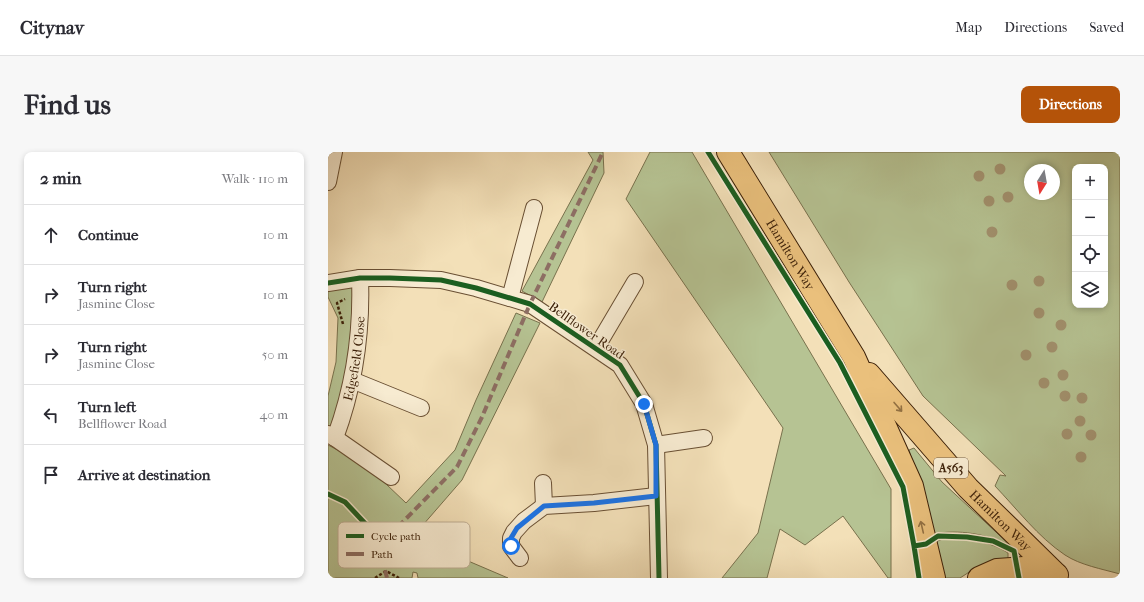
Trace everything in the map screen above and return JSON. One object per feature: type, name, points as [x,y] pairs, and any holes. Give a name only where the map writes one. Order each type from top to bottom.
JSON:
[{"type":"highway","name":"Hamilton Way","points":[[728,152],[854,357],[912,486],[934,578]]},
{"type":"highway","name":"Hamilton Way","points":[[854,357],[968,488],[1062,576]]},
{"type":"highway","name":"A563","points":[[979,578],[998,570],[1024,568],[1062,576]]},
{"type":"street","points":[[328,179],[334,152]]},
{"type":"street","points":[[510,298],[534,208]]},
{"type":"street","name":"Bellflower Road","points":[[328,283],[360,278],[441,280],[510,298],[530,304],[620,365],[644,404],[656,445],[658,578]]},
{"type":"street","name":"Edgefield Close","points":[[332,436],[352,380],[360,309],[360,278]]},
{"type":"street","name":"Bellflower Road","points":[[596,348],[634,282]]},
{"type":"street","points":[[352,380],[421,408]]},
{"type":"street","points":[[332,436],[390,477]]},
{"type":"street","points":[[656,445],[704,438]]},
{"type":"street","points":[[543,483],[544,506]]},
{"type":"street","points":[[520,558],[513,550],[511,538],[514,532],[524,521],[544,506],[594,503],[656,496]]},
{"type":"path","points":[[375,578],[386,571],[399,578]]},
{"type":"green space","points":[[588,152],[603,152],[604,173],[542,302],[522,291],[593,160]]},
{"type":"green space","points":[[650,152],[692,152],[891,489],[891,578],[888,578],[843,516],[805,545],[780,529],[767,578],[722,578],[758,533],[783,428],[626,199]]},
{"type":"green space","points":[[769,152],[1120,152],[1120,574],[1077,561],[1065,555],[1046,540],[995,486],[1000,475],[1006,476],[923,396],[849,282]]},
{"type":"green space","points":[[360,278],[351,386],[328,437],[328,396],[336,362],[338,318],[328,297],[328,282]]},
{"type":"green space","points":[[516,313],[540,323],[462,480],[426,522],[338,522],[338,568],[470,568],[470,562],[508,578],[418,578],[417,573],[413,572],[412,578],[328,578],[328,445],[365,464],[406,503],[455,450]]},
{"type":"green space","points":[[914,448],[942,482],[1010,545],[982,535],[963,532],[933,534],[909,450]]},
{"type":"green space","points":[[943,539],[977,541],[993,545],[1008,553],[1008,560],[977,567],[960,578],[942,578],[935,542]]},
{"type":"marked path","points":[[403,522],[457,467],[482,417],[530,304],[603,152]]},
{"type":"marked path","points":[[384,568],[387,578]]},
{"type":"cycle path","points":[[708,152],[840,363],[903,487],[914,546]]},
{"type":"cycle path","points":[[328,283],[360,278],[390,278],[441,280],[476,288],[530,304],[620,365],[644,404],[656,445],[659,578]]},
{"type":"cycle path","points":[[328,494],[345,502],[364,522]]},
{"type":"cycle path","points":[[919,578],[914,546],[926,544],[938,536],[967,537],[993,541],[1014,551],[1019,578]]},
{"type":"route","points":[[511,546],[511,538],[517,528],[544,506],[594,503],[656,496],[656,445],[644,404]]}]
